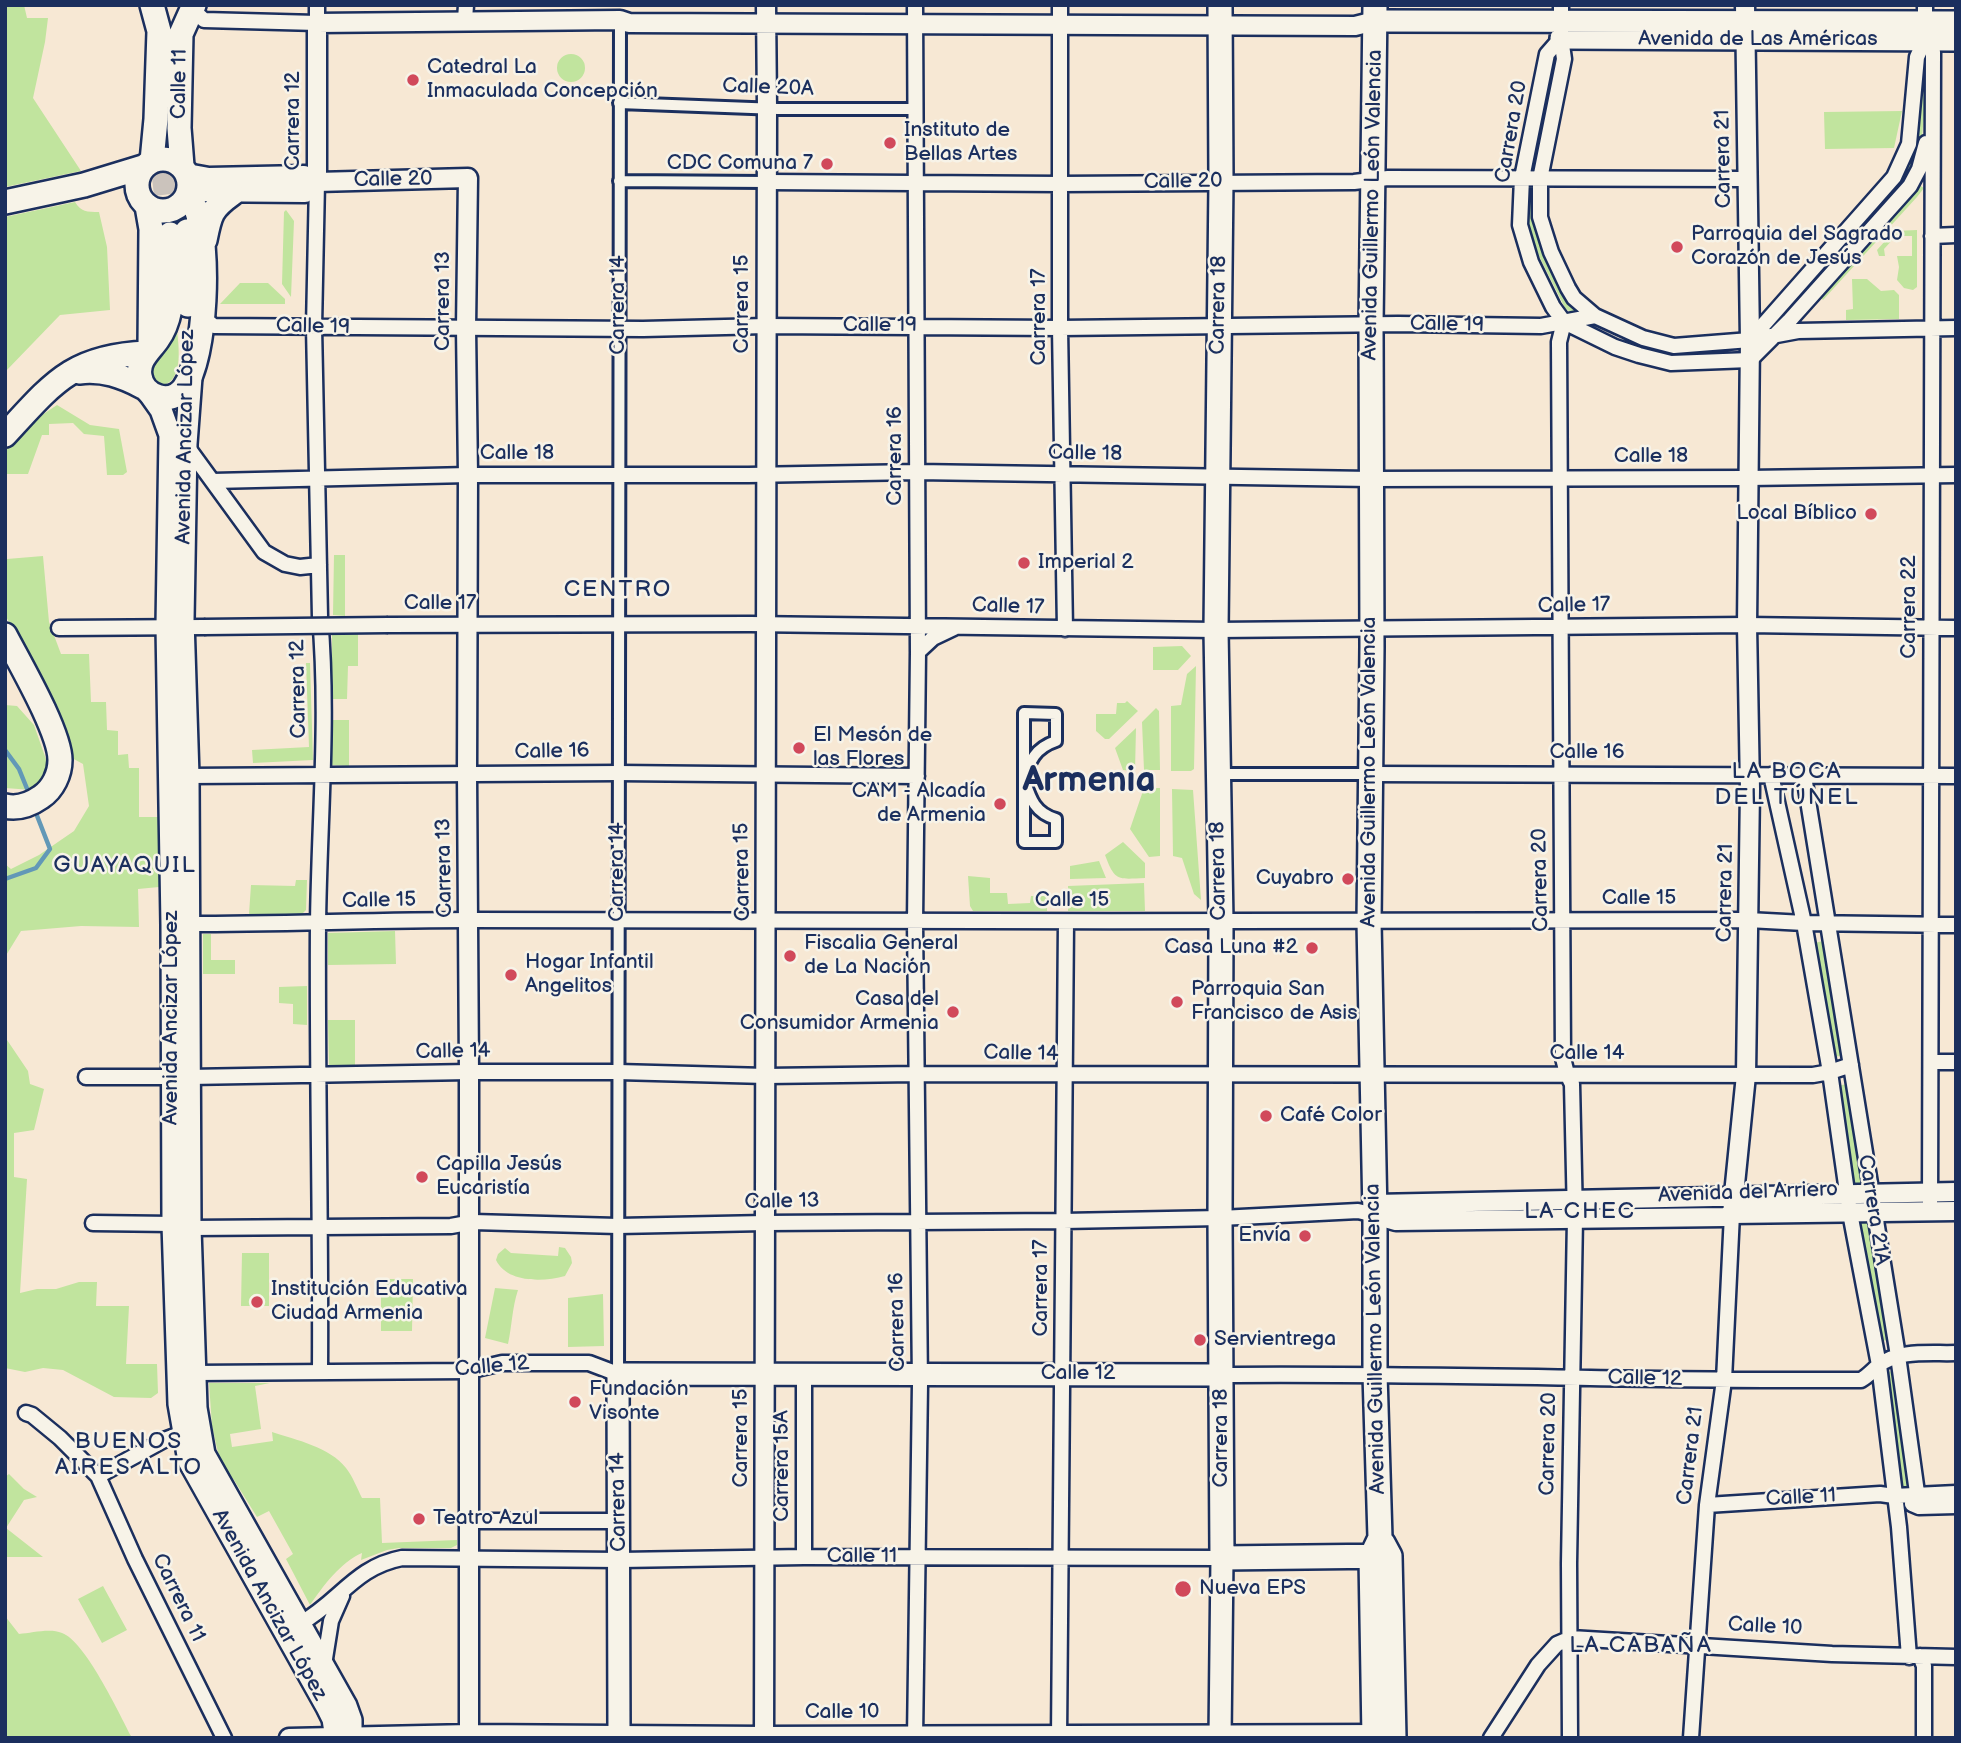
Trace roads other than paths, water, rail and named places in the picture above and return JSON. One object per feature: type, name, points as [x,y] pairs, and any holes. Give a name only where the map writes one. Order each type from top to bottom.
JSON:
[{"type":"main road","points":[[5,435],[66,374],[100,359],[148,351],[151,229],[145,204],[136,187],[138,177],[147,164],[156,119],[159,31],[152,5]]},
{"type":"main road","name":"Calle 11","points":[[195,5],[180,34],[179,128],[186,182],[196,209],[204,250]]},
{"type":"main road","name":"Avenida de Las Américas","points":[[1375,13],[1561,21],[1956,22]]},
{"type":"main road","name":"Avenida Guillermo León Valencia","points":[[1375,13],[1369,922],[1375,1374],[1384,1736]]},
{"type":"main road","name":"Avenida de Las Américas","points":[[1561,21],[1654,13],[1745,22]]},
{"type":"main road","name":"Carrera 18","points":[[1220,15],[1216,630],[1221,922],[1221,1736]]},
{"type":"main road","name":"Avenida de Las Américas","points":[[1925,22],[1956,40]]},
{"type":"main road","points":[[111,177],[144,141],[156,119]]},
{"type":"main road","points":[[5,202],[84,185],[164,158],[186,182],[173,209],[160,211],[115,187],[84,185]]},
{"type":"main road","points":[[66,374],[92,370],[119,375],[159,397],[172,397],[182,391],[191,377],[197,357],[203,313],[204,250],[210,215],[232,194]]},
{"type":"main road","name":"Avenida Ancizar López","points":[[180,1077],[189,923],[185,627],[186,444],[191,377],[186,345],[188,308],[178,233],[172,307],[160,337],[141,362],[139,375],[161,410],[170,435],[185,627],[171,802],[182,1226],[179,1404],[188,1461],[344,1737]]},
{"type":"main road","points":[[5,635],[56,741],[60,757],[59,774],[48,792],[32,803],[5,806]]},
{"type":"main road","name":"Avenida Ancizar López","points":[[182,1226],[197,1419],[204,1454],[346,1706],[351,1720],[344,1737]]},
{"type":"main road","name":"Calle 12","points":[[618,1374],[1222,1375]]},
{"type":"main road","name":"Carrera 14","points":[[618,1374],[619,1736]]},
{"type":"main road","name":"Calle 11","points":[[1222,1558],[1380,1550]]},
{"type":"street","points":[[195,5],[195,12],[204,20],[317,14],[620,12],[629,23],[766,14],[915,14],[1060,25],[1220,15],[1355,26],[1375,13]]},
{"type":"street","name":"Carrera 17","points":[[1060,5],[1060,328],[1066,629]]},
{"type":"street","name":"Carrera 14","points":[[618,1374],[620,12]]},
{"type":"street","name":"Carrera 12","points":[[317,14],[314,327],[323,775],[318,924],[320,1371]]},
{"type":"street","name":"Carrera 15","points":[[764,1737],[766,14]]},
{"type":"street","name":"Carrera 16","points":[[915,14],[918,652],[915,922],[920,1374],[915,1737]]},
{"type":"street","name":"Carrera 20","points":[[1561,21],[1547,54],[1522,178],[1520,225],[1553,307],[1564,322],[1559,342],[1563,1058],[1572,1084],[1575,1210],[1569,1563],[1570,1738]]},
{"type":"street","name":"Carrera 20","points":[[1561,21],[1564,59],[1540,179],[1540,217],[1551,252],[1574,298],[1595,316]]},
{"type":"street","name":"Carrera 21","points":[[1691,1738],[1707,1504],[1724,1380],[1734,1206],[1746,1075],[1750,774],[1747,625],[1750,340],[1745,22]]},
{"type":"street","points":[[1750,340],[1894,177],[1909,144],[1917,57],[1925,22]]},
{"type":"street","name":"Carrera 22","points":[[1925,22],[1933,52],[1930,1212]]},
{"type":"street","points":[[1910,186],[1926,151],[1932,93]]},
{"type":"street","name":"Calle 20A","points":[[619,103],[778,109],[915,109]]},
{"type":"street","points":[[1564,322],[1615,347],[1671,363],[1750,360],[1910,186],[1932,166]]},
{"type":"street","name":"Calle 20","points":[[186,182],[209,177],[304,175],[317,182],[468,178]]},
{"type":"street","name":"Carrera 13","points":[[468,178],[469,1736]]},
{"type":"street","name":"Calle 20","points":[[619,181],[1061,184],[1373,179],[1746,178]]},
{"type":"street","name":"Calle 20","points":[[186,182],[232,194],[305,192],[317,182]]},
{"type":"street","points":[[1932,236],[1956,235]]},
{"type":"street","name":"Calle 19","points":[[203,313],[206,320],[214,326],[466,328],[1541,326],[1595,316]]},
{"type":"street","points":[[1595,316],[1643,338],[1674,346],[1750,340],[1798,331],[1956,328]]},
{"type":"street","points":[[186,444],[264,552],[285,564],[300,567],[319,565]]},
{"type":"street","name":"Calle 18","points":[[213,481],[468,475],[917,472],[1371,479],[1956,475]]},
{"type":"street","name":"Calle 17","points":[[59,628],[619,623],[1216,630],[1747,625],[1956,628]]},
{"type":"street","points":[[918,652],[943,632],[960,626]]},
{"type":"street","points":[[1025,779],[1024,713],[1056,714],[1056,741],[1036,753],[1028,766],[1025,779],[1027,793],[1033,804],[1042,813],[1056,819],[1056,842],[1024,842],[1025,779]]},
{"type":"street","name":"Calle 16","points":[[188,776],[618,773],[917,776]]},
{"type":"street","name":"Calle 16","points":[[1217,774],[1956,776]]},
{"type":"street","name":"Carrera 21A","points":[[1771,775],[1804,923],[1830,1072],[1849,1204],[1879,1365],[1914,1657],[1924,1666],[1924,1738]]},
{"type":"street","name":"Carrera 21A","points":[[1804,776],[1919,1501]]},
{"type":"street","points":[[916,906],[931,917],[945,922]]},
{"type":"street","name":"Calle 15","points":[[189,923],[318,924],[468,920],[1748,920],[1956,925]]},
{"type":"street","name":"Carrera 17","points":[[1059,1737],[1066,922]]},
{"type":"street","points":[[1931,1062],[1956,1062]]},
{"type":"street","name":"Calle 14","points":[[86,1077],[469,1072],[766,1076],[1813,1075],[1851,1065]]},
{"type":"street","name":"Avenida del Arriero","points":[[1874,1204],[1931,1193],[1956,1192]]},
{"type":"street","name":"Avenida del Arriero","points":[[1374,1210],[1575,1210],[1725,1217],[1734,1206],[1874,1204],[1930,1212],[1956,1211]]},
{"type":"street","name":"Calle 13","points":[[93,1223],[182,1226],[452,1226],[468,1222],[618,1226],[1220,1218],[1374,1210]]},
{"type":"street","name":"Calle 12","points":[[1222,1375],[1375,1374],[1861,1380],[1879,1365],[1898,1356],[1956,1353]]},
{"type":"street","name":"Calle 12","points":[[195,1373],[468,1371],[502,1363],[589,1363],[618,1374]]},
{"type":"street","name":"Carrera 15A","points":[[804,1374],[804,1557]]},
{"type":"street","points":[[26,1413],[60,1438],[98,1476],[164,1440],[183,1433]]},
{"type":"street","name":"Carrera 11","points":[[98,1476],[135,1559],[224,1738]]},
{"type":"street","name":"Calle 11","points":[[1919,1501],[1956,1493]]},
{"type":"street","name":"Calle 11","points":[[1707,1504],[1880,1494],[1956,1506]]},
{"type":"street","points":[[469,1521],[619,1521]]},
{"type":"street","name":"Calle 11","points":[[301,1623],[316,1615],[362,1573],[387,1561],[418,1557],[620,1560],[764,1557],[1222,1558]]},
{"type":"street","name":"Calle 11","points":[[324,1665],[331,1621],[344,1590]]},
{"type":"street","points":[[1491,1738],[1538,1665],[1556,1644],[1571,1638]]},
{"type":"street","name":"Calle 10","points":[[1571,1638],[1956,1657]]},
{"type":"street","name":"Calle 10","points":[[289,1738],[1384,1736]]},
{"type":"waterway","points":[[5,750],[19,769],[30,796]]},
{"type":"waterway","points":[[5,879],[36,868],[50,849],[34,808]]},
{"type":"tunnel","points":[[159,138],[170,234]]},
{"type":"tunnel","points":[[177,148],[187,231]]},
{"type":"place","name":"Catedral La Inmaculada Concepción","points":[[413,80]]},
{"type":"place","name":"Instituto de Bellas Artes","points":[[890,143]]},
{"type":"place","name":"CDC Comuna 7","points":[[827,164]]},
{"type":"place","name":"Parroquia del Sagrado Corazón de Jesús","points":[[1677,247]]},
{"type":"place","name":"Local Bíblico","points":[[1871,514]]},
{"type":"place","name":"Imperial 2","points":[[1024,563]]},
{"type":"place","name":"El Mesón de las Flores","points":[[799,748]]},
{"type":"place","name":"CAM - Alcadía de Armenia","points":[[1000,804]]},
{"type":"place","name":"Cuyabro","points":[[1348,879]]},
{"type":"place","name":"Casa Luna #2","points":[[1312,948]]},
{"type":"place","name":"Fiscalia General de La Nación","points":[[790,956]]},
{"type":"place","name":"Hogar Infantil Angelitos","points":[[511,975]]},
{"type":"place","name":"Parroquia San Francisco de Asis","points":[[1177,1002]]},
{"type":"place","name":"Casa del Consumidor Armenia","points":[[953,1012]]},
{"type":"place","name":"Café Color","points":[[1266,1116]]},
{"type":"place","name":"Capilla Jesús Eucaristía","points":[[422,1177]]},
{"type":"place","name":"Envía","points":[[1305,1236]]},
{"type":"place","name":"Institución Educativa Ciudad Armenia","points":[[257,1302]]},
{"type":"place","name":"Servientrega","points":[[1200,1340]]},
{"type":"place","name":"Fundación Visonte","points":[[575,1402]]},
{"type":"place","name":"Teatro Azul","points":[[419,1519]]},
{"type":"place","name":"Nueva EPS","points":[[1183,1589]]},
{"type":"district","name":"CENTRO","points":[[618,590]]},
{"type":"district","name":"Armenia","points":[[1089,782]]},
{"type":"district","name":"LA BOCA DEL TÚNEL","points":[[1787,785]]},
{"type":"district","name":"GUAYAQUIL","points":[[125,866]]},
{"type":"district","name":"LA CHEC","points":[[1580,1212]]},
{"type":"district","name":"BUENOS AIRES ALTO","points":[[129,1455]]},
{"type":"district","name":"LA CABAÑA","points":[[1641,1646]]}]
